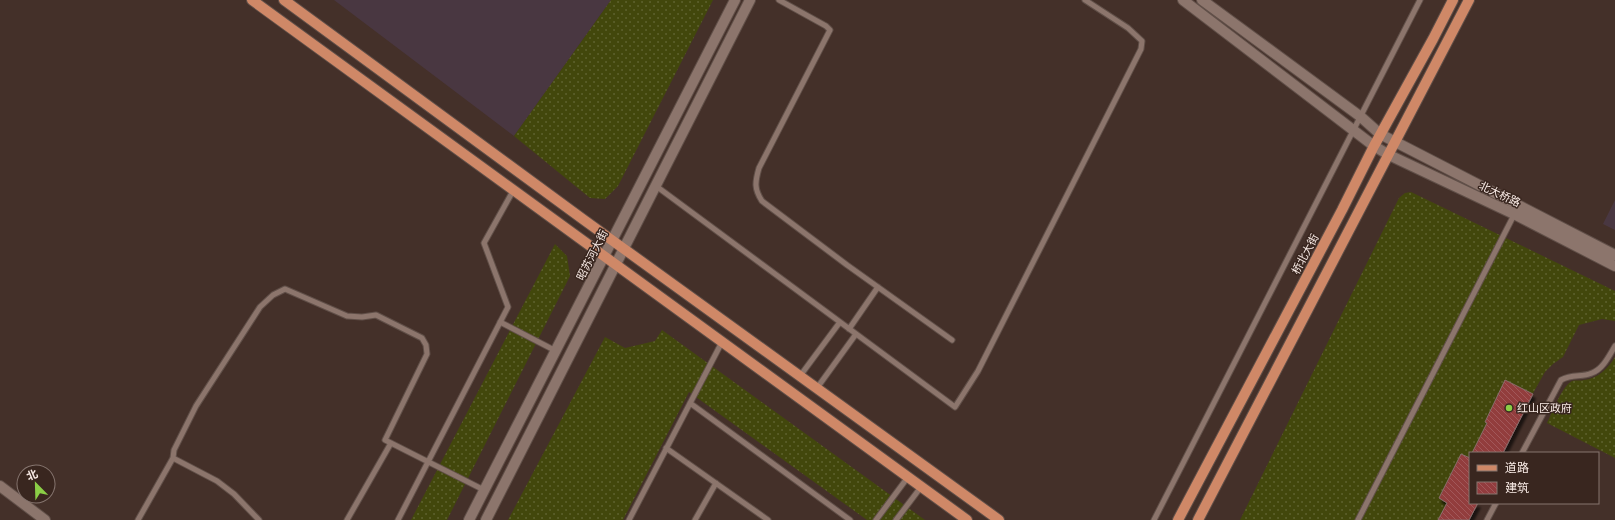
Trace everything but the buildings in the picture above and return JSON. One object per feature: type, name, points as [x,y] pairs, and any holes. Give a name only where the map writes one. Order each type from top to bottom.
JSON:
[{"type":"main road","points":[[252,0],[967,520]]},
{"type":"main road","points":[[284,0],[613,241],[999,520]]},
{"type":"main road","name":"桥北大街","points":[[1178,520],[1342,210],[1380,134],[1453,0]]},
{"type":"main road","points":[[1198,520],[1469,0]]},
{"type":"street","name":"昭苏河大街","points":[[469,520],[735,0]]},
{"type":"street","points":[[486,520],[750,0]]},
{"type":"street","name":"北大桥路","points":[[1183,0],[1354,131],[1389,155],[1516,209],[1615,255]]},
{"type":"street","name":"北大桥路","points":[[1202,0],[1361,117],[1380,134],[1516,209],[1615,266]]},
{"type":"street","points":[[0,486],[45,520]]},
{"type":"lane","points":[[779,0],[826,26],[830,30],[759,168],[755,181],[758,195],[762,201],[952,340]]},
{"type":"lane","points":[[656,186],[955,407],[978,371],[1141,49],[1142,41],[1128,28],[1085,0]]},
{"type":"lane","points":[[1154,520],[1420,0]]},
{"type":"lane","points":[[398,520],[508,307],[484,243],[513,191]]},
{"type":"lane","points":[[1358,520],[1516,209]]},
{"type":"lane","points":[[849,329],[878,287]]},
{"type":"lane","points":[[138,520],[173,458],[174,450],[196,406],[260,307],[273,294],[285,289],[347,316],[362,317],[376,315],[422,338],[426,345],[427,354],[385,440],[484,490]]},
{"type":"lane","points":[[500,322],[556,351]]},
{"type":"lane","points":[[800,376],[840,322]]},
{"type":"lane","points":[[817,388],[856,334]]},
{"type":"lane","points":[[629,520],[722,342]]},
{"type":"lane","points":[[1523,452],[1561,380],[1569,376],[1593,373],[1602,366],[1615,346]]},
{"type":"lane","points":[[690,403],[850,520]]},
{"type":"lane","points":[[347,520],[391,443]]},
{"type":"lane","points":[[666,448],[768,520]]},
{"type":"lane","points":[[173,458],[217,481],[234,494],[259,520]]},
{"type":"lane","points":[[876,520],[908,477]]},
{"type":"lane","points":[[695,520],[716,483]]},
{"type":"lane","points":[[896,520],[921,487]]},
{"type":"lane","points":[[1487,520],[1495,504]]},
{"type":"shaded area","points":[[334,0],[611,0],[514,136]]},
{"type":"shaded area","points":[[1615,200],[1615,230],[1603,224]]},
{"type":"green space","points":[[611,0],[713,0],[618,186],[605,199],[590,198],[514,136]]},
{"type":"green space","points":[[1411,192],[1615,291],[1615,321],[1602,319],[1579,325],[1563,357],[1545,372],[1500,452],[1469,452],[1469,504],[1461,520],[1240,520],[1399,198],[1405,193]]},
{"type":"green space","points":[[555,244],[567,256],[570,276],[447,520],[411,520]]},
{"type":"green space","points":[[662,330],[925,520],[867,520],[689,392],[623,520],[508,520],[605,337],[625,348],[655,341]]},
{"type":"green space","points":[[1615,357],[1615,458],[1547,423],[1561,394],[1568,384],[1572,381],[1593,378],[1606,369]]},
{"type":"place","name":"红山区政府","points":[[1509,408]]}]
